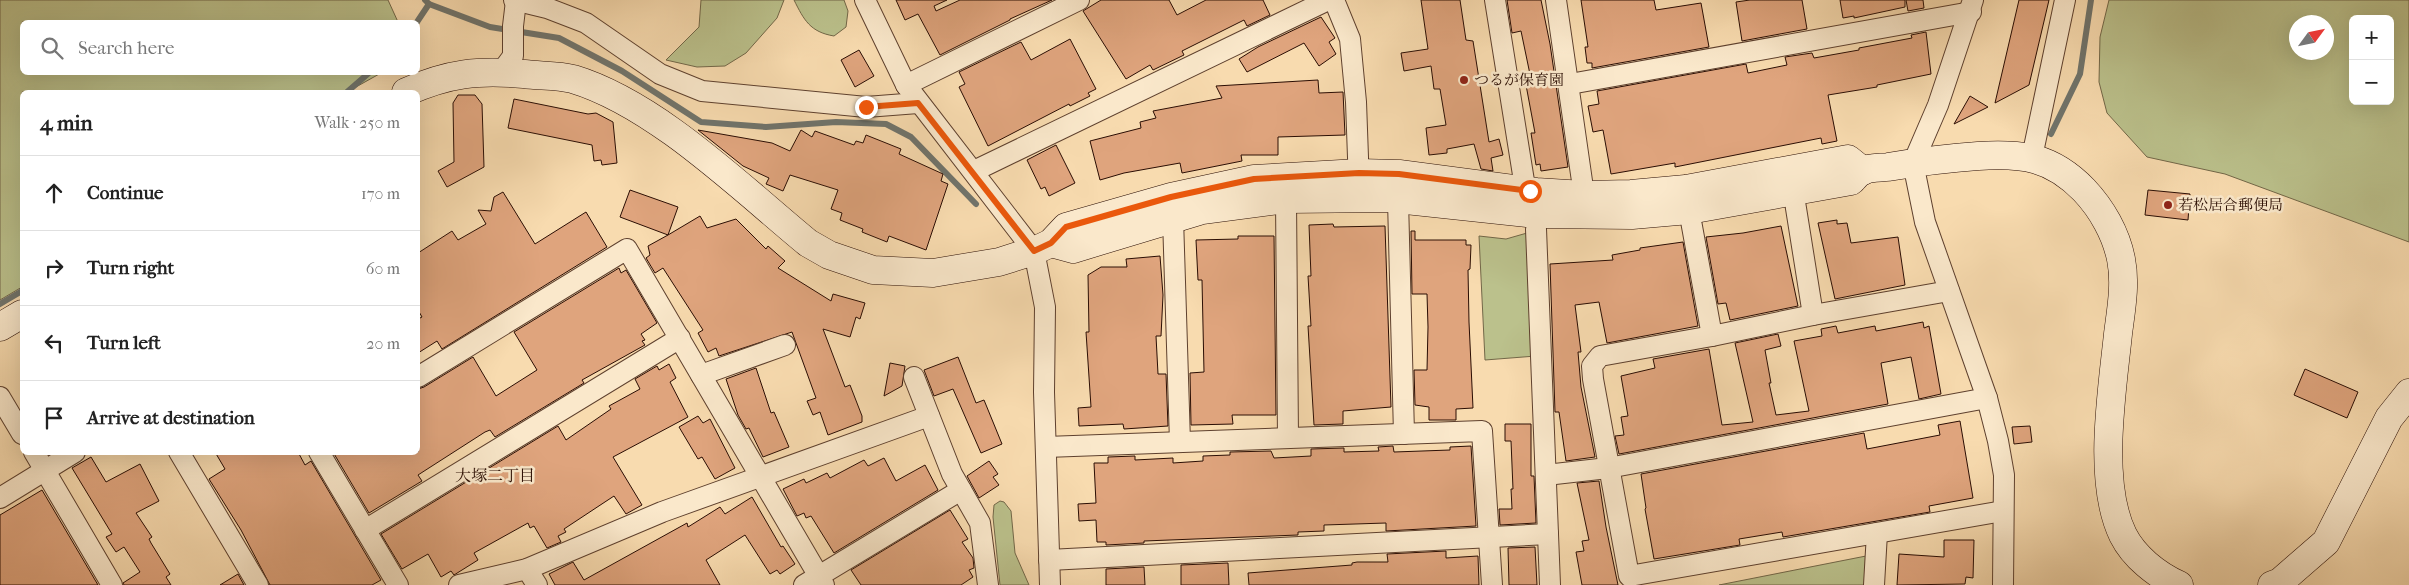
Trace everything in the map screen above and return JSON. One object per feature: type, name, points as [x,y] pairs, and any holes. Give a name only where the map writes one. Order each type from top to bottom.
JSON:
[{"type":"street","points":[[508,64],[515,0],[547,8],[586,22],[660,74],[702,91],[866,107],[918,103]]},
{"type":"street","points":[[865,0],[906,84],[918,103],[974,171],[1043,247],[1050,585]]},
{"type":"street","points":[[906,84],[1079,0]]},
{"type":"street","points":[[974,171],[1328,0]]},
{"type":"street","points":[[1334,0],[1350,39],[1356,102],[1359,185]]},
{"type":"street","points":[[1495,0],[1524,181]]},
{"type":"street","points":[[1556,0],[1570,84],[1584,195]]},
{"type":"street","points":[[2032,157],[2066,0]]},
{"type":"street","points":[[1570,84],[1972,6],[1938,105],[1913,163],[1925,222],[1987,398],[1998,441],[2004,475],[2003,585]]},
{"type":"street","points":[[410,90],[428,82],[508,64],[572,78],[615,96],[655,120],[808,243],[829,255],[873,270],[933,273],[986,265],[1043,247],[1073,249],[1174,218],[1230,205],[1286,199],[1359,185],[1399,174],[1536,192],[1584,195],[1686,189],[1848,159],[1863,170]]},
{"type":"street","points":[[1043,247],[1066,227],[1171,197],[1254,179],[1359,185],[1398,200],[1535,214],[1624,215],[1689,210],[1851,180],[1863,170],[1993,155],[2032,157],[2063,171],[2074,180],[2096,205],[2115,239],[2123,273],[2122,305],[2110,414],[2109,490],[2124,536],[2155,572],[2178,585]]},
{"type":"street","points":[[1791,190],[1795,202],[1813,315]]},
{"type":"street","points":[[1286,199],[1288,438]]},
{"type":"street","points":[[1398,200],[1404,434]]},
{"type":"street","points":[[1689,210],[1712,336]]},
{"type":"street","points":[[1174,218],[1180,442]]},
{"type":"street","points":[[1536,229],[1550,585]]},
{"type":"street","points":[[420,376],[627,249],[759,476],[815,582],[961,490]]},
{"type":"street","points":[[1949,291],[1600,356],[1592,366],[1608,468],[1629,576],[2003,511]]},
{"type":"street","points":[[0,327],[20,315]]},
{"type":"street","points":[[365,530],[680,338]]},
{"type":"street","points":[[701,375],[785,345]]},
{"type":"street","points":[[914,377],[952,474],[980,523],[988,585]]},
{"type":"street","points":[[2272,585],[2280,582],[2326,542],[2389,418],[2409,393]]},
{"type":"street","points":[[0,397],[20,431]]},
{"type":"street","points":[[1546,475],[1608,468],[1987,398]]},
{"type":"street","points":[[459,585],[532,577],[662,512],[929,416]]},
{"type":"street","points":[[1046,447],[1482,431],[1492,585]]},
{"type":"street","points":[[36,455],[112,585]]},
{"type":"street","points":[[0,498],[70,455]]},
{"type":"street","points":[[181,455],[258,585]]},
{"type":"street","points":[[321,455],[398,585]]},
{"type":"street","points":[[1874,585],[1877,533]]},
{"type":"street","points":[[1049,560],[1490,539],[1548,534]]},
{"type":"green space","points":[[0,0],[388,0],[397,20],[20,20],[20,75],[377,75],[351,90],[20,90],[20,288],[0,300]]},
{"type":"green space","points":[[701,0],[784,0],[777,18],[746,53],[725,66],[697,67],[666,60],[699,27]]},
{"type":"green space","points":[[794,0],[844,0],[848,11],[846,27],[834,36],[819,32],[801,14]]},
{"type":"green space","points":[[2109,0],[2409,0],[2409,242],[2225,174],[2147,157],[2107,113],[2099,82],[2100,37]]},
{"type":"green space","points":[[1527,233],[1536,356],[1485,360],[1479,236],[1506,239]]},
{"type":"green space","points":[[1000,501],[1004,502],[1011,511],[1015,553],[1029,585],[1000,585],[993,517],[994,505]]},
{"type":"green space","points":[[1866,556],[1866,585],[1719,585]]},
{"type":"building","points":[[896,0],[947,0],[934,6],[936,11],[960,0],[1052,0],[940,55],[918,14],[905,20]]},
{"type":"building","points":[[1101,0],[1169,0],[1177,15],[1206,0],[1263,0],[1270,15],[1247,26],[1244,20],[1182,51],[1184,55],[1153,70],[1150,65],[1126,79],[1083,11]]},
{"type":"building","points":[[1421,0],[1460,0],[1466,40],[1473,41],[1489,142],[1499,139],[1503,155],[1491,158],[1493,171],[1481,169],[1474,144],[1447,149],[1447,153],[1429,155],[1426,128],[1446,125],[1440,89],[1434,89],[1431,66],[1404,71],[1401,53],[1428,49]]},
{"type":"building","points":[[1507,0],[1541,0],[1550,44],[1568,167],[1541,171],[1540,164],[1536,165],[1531,133],[1535,133],[1526,85],[1532,84],[1521,31],[1512,33]]},
{"type":"building","points":[[1581,0],[1654,0],[1656,10],[1701,3],[1709,47],[1592,68],[1592,63],[1587,63],[1585,47],[1588,47]]},
{"type":"building","points":[[1750,0],[1802,0],[1807,29],[1742,41],[1736,2]]},
{"type":"building","points":[[1840,0],[1905,0],[1905,7],[1854,18],[1854,16],[1843,18]]},
{"type":"building","points":[[1906,0],[1923,0],[1924,8],[1908,11]]},
{"type":"building","points":[[2019,0],[2049,0],[2029,85],[1995,103]]},
{"type":"building","points":[[1321,17],[1335,38],[1329,42],[1336,54],[1319,66],[1304,43],[1247,72],[1239,59],[1258,47]]},
{"type":"building","points":[[1926,32],[1931,74],[1877,85],[1877,87],[1828,95],[1837,141],[1822,144],[1821,138],[1675,167],[1675,163],[1611,174],[1603,130],[1593,132],[1588,106],[1599,104],[1597,91],[1746,64],[1748,73],[1787,65],[1785,57],[1812,53],[1814,58],[1912,38],[1911,35]]},
{"type":"building","points":[[1070,39],[1096,89],[1088,93],[1090,96],[1070,106],[1069,104],[988,146],[959,87],[965,84],[959,72],[1021,42],[1031,60]]},
{"type":"building","points":[[859,50],[874,76],[855,87],[841,60]]},
{"type":"building","points":[[1318,80],[1319,93],[1343,92],[1345,135],[1278,137],[1278,155],[1241,155],[1242,161],[1182,173],[1180,163],[1124,173],[1100,180],[1090,141],[1141,128],[1140,122],[1156,118],[1153,111],[1222,98],[1216,86]]},
{"type":"building","points":[[458,95],[475,95],[482,104],[484,167],[447,187],[438,171],[454,162],[453,103]]},
{"type":"building","points":[[1970,96],[1988,107],[1954,124]]},
{"type":"building","points":[[514,99],[588,114],[596,113],[613,122],[617,163],[602,165],[601,160],[594,161],[592,145],[508,128]]},
{"type":"building","points":[[698,130],[772,143],[790,151],[801,130],[812,137],[815,131],[854,145],[856,141],[863,143],[866,135],[901,149],[899,154],[943,174],[941,181],[948,184],[926,250],[889,236],[887,242],[862,232],[863,229],[840,220],[842,213],[831,209],[838,190],[790,175],[783,191],[766,184],[769,178],[743,166]]},
{"type":"building","points":[[1056,145],[1075,183],[1049,196],[1045,187],[1041,189],[1027,160]]},
{"type":"building","points":[[630,190],[678,207],[668,235],[620,217]]},
{"type":"building","points":[[2148,190],[2190,194],[2188,220],[2145,215]]},
{"type":"building","points":[[503,192],[535,244],[586,212],[607,247],[442,349],[437,341],[420,352],[420,318],[422,317],[420,314],[420,252],[452,231],[458,240],[486,224],[478,210],[491,211],[494,197]]},
{"type":"building","points":[[700,216],[707,228],[736,219],[766,249],[768,246],[785,261],[778,268],[831,301],[833,294],[865,303],[860,319],[856,317],[850,337],[823,329],[845,387],[850,385],[862,416],[862,422],[828,435],[820,412],[813,415],[807,401],[816,398],[792,332],[719,356],[716,348],[708,352],[698,333],[703,330],[663,268],[655,273],[646,258],[650,255],[648,246]]},
{"type":"building","points":[[1837,220],[1837,224],[1847,223],[1851,243],[1898,237],[1905,285],[1835,299],[1818,223]]},
{"type":"building","points":[[1333,224],[1334,227],[1385,226],[1391,407],[1343,411],[1343,424],[1314,425],[1308,326],[1311,326],[1308,276],[1311,276],[1309,225]]},
{"type":"building","points":[[1781,226],[1798,306],[1730,320],[1726,303],[1718,304],[1706,237]]},
{"type":"building","points":[[1411,231],[1415,231],[1415,240],[1466,240],[1466,245],[1471,245],[1470,269],[1468,270],[1473,408],[1456,409],[1456,420],[1429,420],[1429,407],[1415,405],[1414,370],[1427,370],[1428,327],[1427,294],[1412,294]]},
{"type":"building","points":[[1238,236],[1274,236],[1276,415],[1232,415],[1233,424],[1191,425],[1190,373],[1204,372],[1202,280],[1198,280],[1196,240],[1238,239]]},
{"type":"building","points":[[1683,242],[1698,326],[1607,343],[1599,302],[1575,305],[1581,352],[1578,352],[1581,387],[1595,457],[1566,461],[1559,412],[1555,412],[1550,264],[1613,260],[1612,255],[1640,250],[1640,248]]},
{"type":"building","points":[[1160,256],[1163,295],[1161,336],[1156,336],[1158,374],[1166,374],[1168,426],[1124,429],[1123,424],[1079,426],[1078,408],[1091,407],[1086,332],[1089,332],[1088,275],[1101,267],[1127,267],[1126,259]]},
{"type":"building","points":[[619,268],[621,273],[626,270],[657,323],[641,334],[645,340],[642,341],[645,345],[582,380],[584,383],[495,437],[490,430],[485,432],[418,475],[422,481],[369,513],[335,455],[420,455],[420,388],[473,357],[496,396],[537,370],[514,332]]},
{"type":"building","points":[[1923,322],[1924,328],[1929,326],[1941,394],[1919,399],[1911,357],[1881,363],[1888,404],[1619,454],[1615,436],[1624,435],[1621,417],[1628,416],[1621,376],[1655,368],[1653,359],[1709,349],[1722,425],[1753,422],[1735,343],[1778,334],[1781,346],[1765,350],[1771,383],[1769,383],[1776,415],[1809,411],[1794,341],[1822,336],[1821,329],[1836,326],[1838,333],[1875,326],[1876,331]]},
{"type":"building","points":[[958,357],[976,403],[984,400],[1002,444],[981,453],[953,389],[934,396],[924,370]]},
{"type":"building","points":[[890,363],[905,366],[902,386],[884,396]]},
{"type":"building","points":[[669,364],[676,378],[670,382],[688,417],[613,457],[642,505],[626,514],[614,496],[564,529],[566,532],[558,536],[561,542],[547,548],[534,526],[530,528],[528,523],[474,553],[478,560],[454,575],[451,571],[441,577],[428,554],[402,569],[381,534],[558,426],[566,440],[611,409],[609,406],[640,389],[635,379],[657,366],[659,370]]},
{"type":"building","points":[[756,368],[771,413],[774,412],[789,447],[763,457],[749,428],[746,429],[738,415],[726,379]]},
{"type":"building","points":[[2305,369],[2358,392],[2347,418],[2294,395]]},
{"type":"building","points":[[698,416],[703,423],[710,419],[735,468],[715,479],[702,457],[698,459],[679,427]]},
{"type":"building","points":[[1960,421],[1973,498],[1929,506],[1930,512],[1783,537],[1782,532],[1739,539],[1740,545],[1654,559],[1641,474],[1864,433],[1867,449],[1940,435],[1938,425]]},
{"type":"building","points":[[1505,424],[1531,424],[1531,476],[1534,476],[1536,523],[1500,525],[1499,509],[1512,509],[1511,489],[1513,489],[1511,441],[1505,441]]},
{"type":"building","points":[[2030,426],[2032,442],[2014,444],[2012,427]]},
{"type":"building","points":[[1393,446],[1394,452],[1450,450],[1450,447],[1471,446],[1476,526],[1386,531],[1386,523],[1324,525],[1324,531],[1298,532],[1298,535],[1144,541],[1144,543],[1106,545],[1106,542],[1097,542],[1096,520],[1079,521],[1078,504],[1096,503],[1094,463],[1108,463],[1108,457],[1135,456],[1135,460],[1173,458],[1173,463],[1203,461],[1203,456],[1230,455],[1230,452],[1271,451],[1274,458],[1311,456],[1311,449],[1344,448],[1344,452],[1379,451],[1378,447]]},
{"type":"building","points":[[217,455],[300,455],[305,465],[311,461],[381,580],[372,585],[270,585],[241,530],[209,479],[225,469]]},
{"type":"building","points":[[91,457],[106,482],[140,464],[159,501],[136,513],[152,537],[149,539],[170,574],[166,577],[171,585],[124,585],[123,583],[140,572],[124,547],[116,552],[106,537],[112,534],[72,468]]},
{"type":"building","points":[[884,458],[896,481],[925,465],[938,490],[834,553],[811,516],[806,518],[804,513],[797,516],[783,489],[804,479],[806,483],[827,473],[830,478],[864,460],[868,466]]},
{"type":"building","points":[[989,461],[998,474],[993,477],[999,485],[979,498],[967,476]]},
{"type":"building","points":[[1599,481],[1618,585],[1582,585],[1576,552],[1584,551],[1582,541],[1589,540],[1577,483]]},
{"type":"building","points":[[42,490],[98,585],[0,585],[0,515]]},
{"type":"building","points":[[752,497],[781,547],[783,546],[795,564],[780,574],[777,570],[770,574],[745,535],[706,560],[720,585],[555,585],[549,574],[573,562],[584,580],[687,523],[688,527],[720,507],[725,514]]},
{"type":"building","points":[[950,510],[968,539],[962,542],[973,558],[974,568],[969,570],[973,577],[961,585],[861,585],[851,570]]},
{"type":"building","points":[[1944,540],[1974,540],[1973,578],[1966,577],[1965,584],[1897,585],[1899,554],[1944,557]]},
{"type":"building","points":[[1535,547],[1537,585],[1509,585],[1508,548]]},
{"type":"building","points":[[1446,551],[1446,558],[1478,556],[1479,585],[1249,585],[1248,573],[1352,565],[1352,563],[1357,562],[1388,562],[1387,554]]},
{"type":"building","points":[[1228,563],[1229,585],[1181,585],[1181,565]]},
{"type":"building","points":[[1144,567],[1145,585],[1106,585],[1106,569]]},
{"type":"building","points":[[238,574],[244,585],[220,585]]},
{"type":"waterway","points":[[425,0],[429,4],[490,27],[559,38],[622,71],[701,122],[766,127],[836,122],[886,124],[911,137],[976,204]]},
{"type":"waterway","points":[[2051,134],[2080,74],[2091,0]]},
{"type":"waterway","points":[[418,20],[429,4]]},
{"type":"waterway","points":[[349,90],[367,75]]},
{"type":"waterway","points":[[0,304],[20,292]]},
{"type":"place","name":"つるが保育園","points":[[1464,80]]},
{"type":"place","name":"若松居合郵便局","points":[[2168,205]]},
{"type":"district","name":"大塚二丁目","points":[[495,475]]},
{"type":"route","points":[[866,107],[918,103],[974,171],[1034,251],[1051,243],[1066,227],[1096,220],[1171,197],[1254,179],[1359,173],[1399,174],[1530,191]]}]
